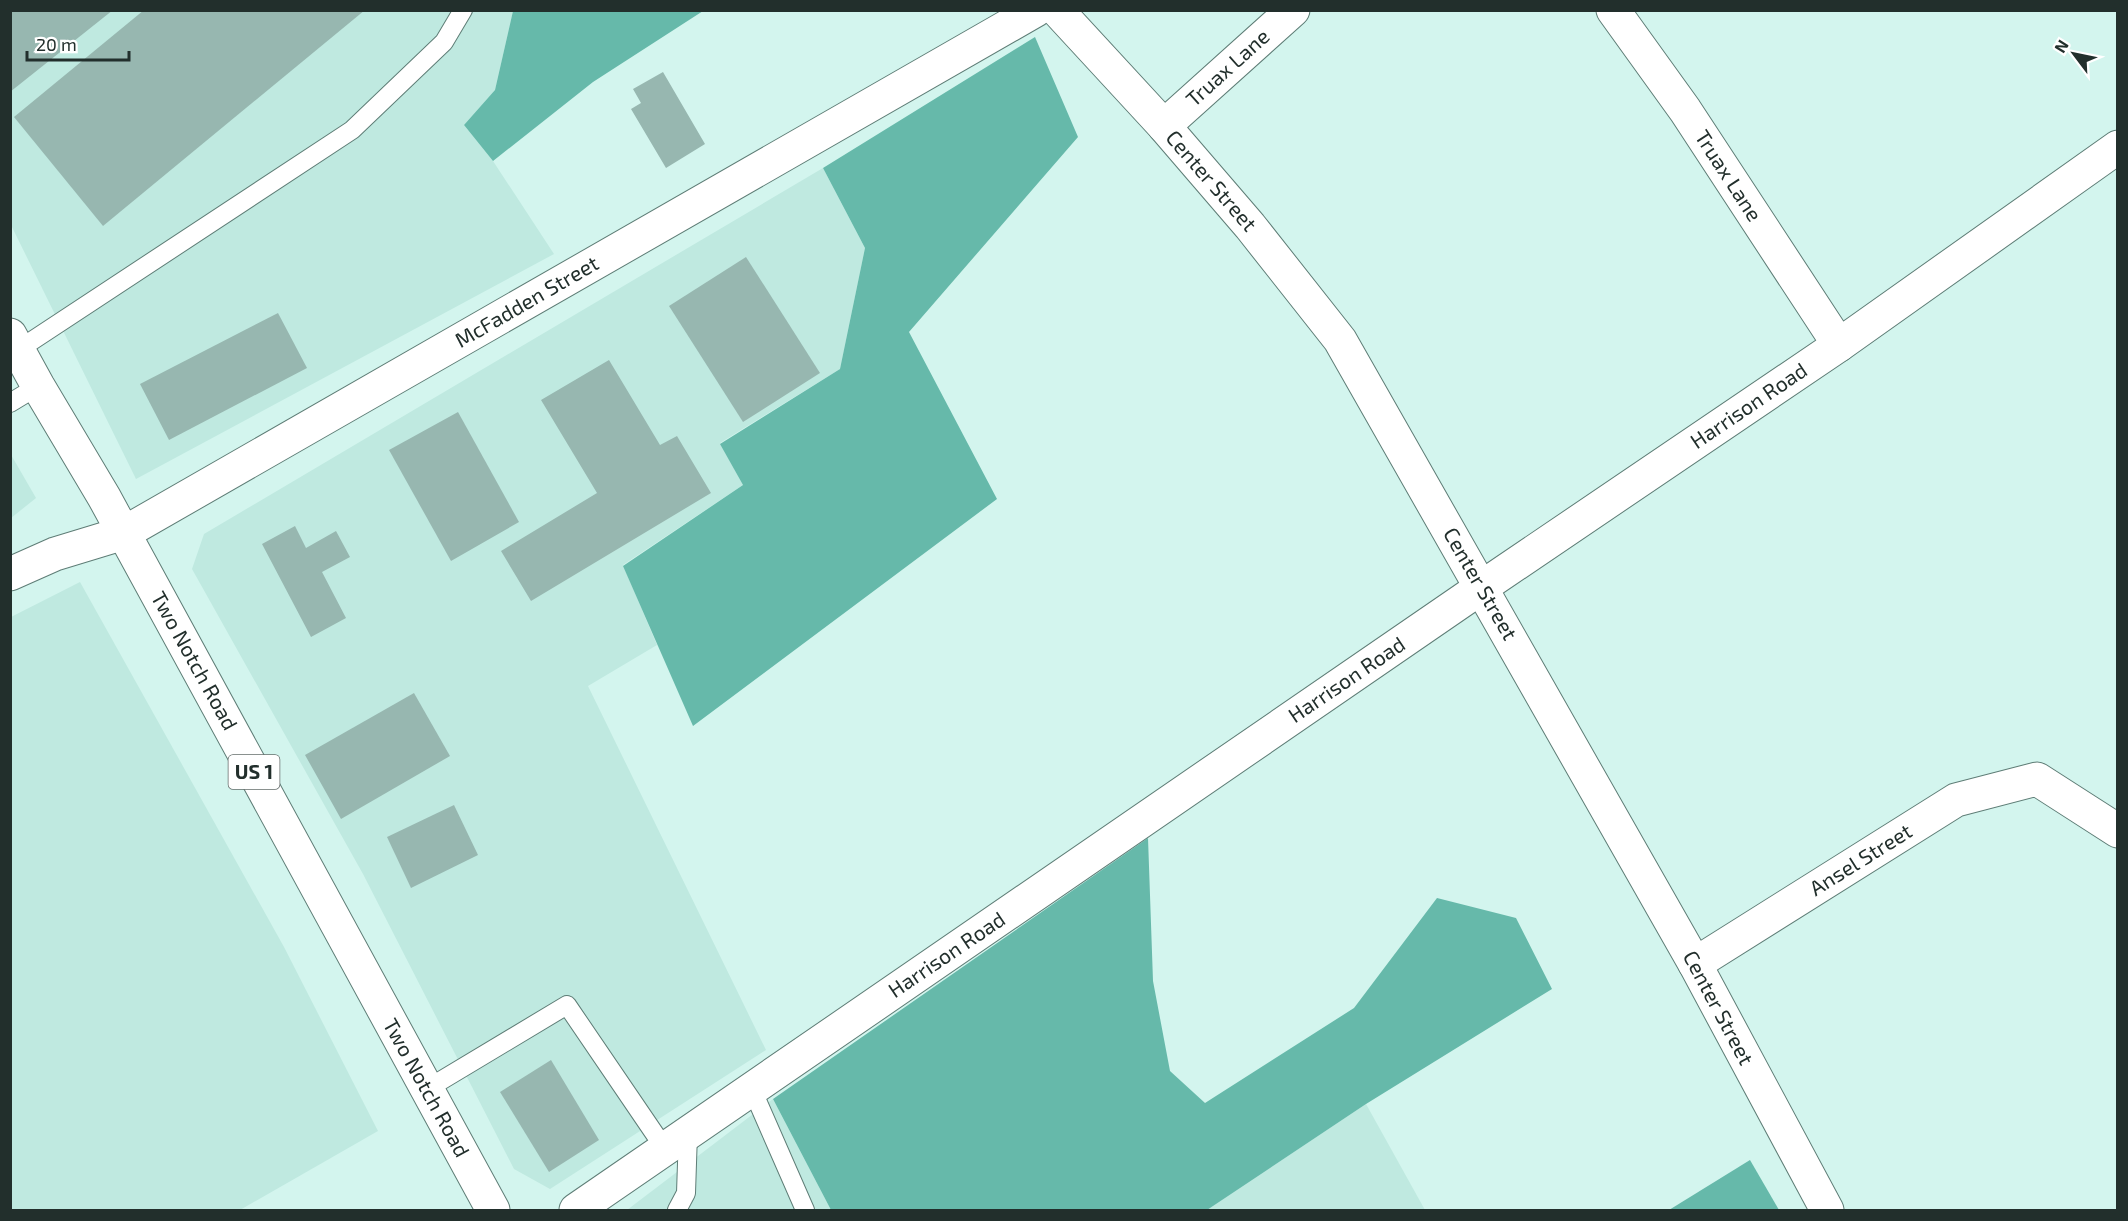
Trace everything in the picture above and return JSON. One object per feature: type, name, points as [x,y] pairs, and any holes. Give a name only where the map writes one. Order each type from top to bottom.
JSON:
[{"type":"street","name":"McFadden Street","points":[[10,574],[55,554],[124,533],[1036,10]]},
{"type":"street","name":"Center Street","points":[[1057,10],[1164,126],[1250,226],[1340,340],[1695,964],[1827,1210]]},
{"type":"street","name":"Truax Lane","points":[[1164,126],[1293,10]]},
{"type":"street","name":"Truax Lane","points":[[1613,10],[1685,110],[1839,345]]},
{"type":"street","name":"Harrison Road","points":[[576,1210],[1482,587],[1839,345],[2118,147]]},
{"type":"street","name":"Two Notch Road","points":[[14,342],[124,533],[493,1210]]},
{"type":"street","name":"Ansel Street","points":[[1695,964],[1956,800],[2037,779],[2118,831]]},
{"type":"lane","points":[[14,342],[352,130],[444,42],[463,10]]},
{"type":"lane","points":[[10,403],[38,386]]},
{"type":"lane","points":[[427,1089],[567,1005],[677,1141],[686,1193],[677,1210]]},
{"type":"lane","points":[[752,1089],[804,1210]]},
{"type":"shaded area","points":[[11,11],[513,11],[495,90],[464,125],[493,161],[554,254],[136,479],[11,225]]},
{"type":"shaded area","points":[[823,168],[865,248],[840,369],[720,443],[743,485],[623,565],[657,645],[588,686],[766,1050],[550,1189],[514,1169],[363,874],[192,569],[204,534]]},
{"type":"shaded area","points":[[10,453],[36,498],[11,518],[10,518]]},
{"type":"shaded area","points":[[80,582],[284,947],[378,1131],[240,1210],[11,1210],[11,617]]},
{"type":"shaded area","points":[[773,1099],[831,1210],[627,1210]]},
{"type":"shaded area","points":[[1366,1104],[1425,1210],[1207,1210]]},
{"type":"green space","points":[[513,10],[703,11],[593,82],[493,161],[464,125],[495,90]]},
{"type":"green space","points":[[1035,37],[1078,137],[909,332],[997,499],[693,726],[623,566],[743,485],[720,444],[840,369],[865,248],[823,168]]},
{"type":"green space","points":[[1148,838],[1153,981],[1170,1071],[1205,1103],[1354,1008],[1437,898],[1516,918],[1552,989],[1366,1104],[1207,1210],[831,1210],[773,1099]]},
{"type":"green space","points":[[1750,1160],[1779,1210],[1669,1210]]},
{"type":"building","points":[[10,10],[113,10],[10,92]]},
{"type":"building","points":[[144,10],[365,10],[103,226],[14,117]]},
{"type":"building","points":[[663,72],[705,144],[666,168],[631,109],[641,103],[633,89]]},
{"type":"building","points":[[746,257],[820,373],[743,422],[669,306]]},
{"type":"building","points":[[278,313],[307,368],[169,440],[140,384]]},
{"type":"building","points":[[609,360],[660,445],[677,436],[711,493],[531,601],[501,551],[597,493],[541,400]]},
{"type":"building","points":[[458,412],[519,522],[451,561],[389,450]]},
{"type":"building","points":[[295,526],[306,548],[336,531],[350,557],[322,572],[346,618],[311,637],[262,544]]},
{"type":"building","points":[[414,693],[450,756],[341,819],[305,755]]},
{"type":"building","points":[[454,805],[478,855],[411,888],[387,837]]},
{"type":"building","points":[[551,1060],[599,1140],[549,1172],[500,1092]]}]
